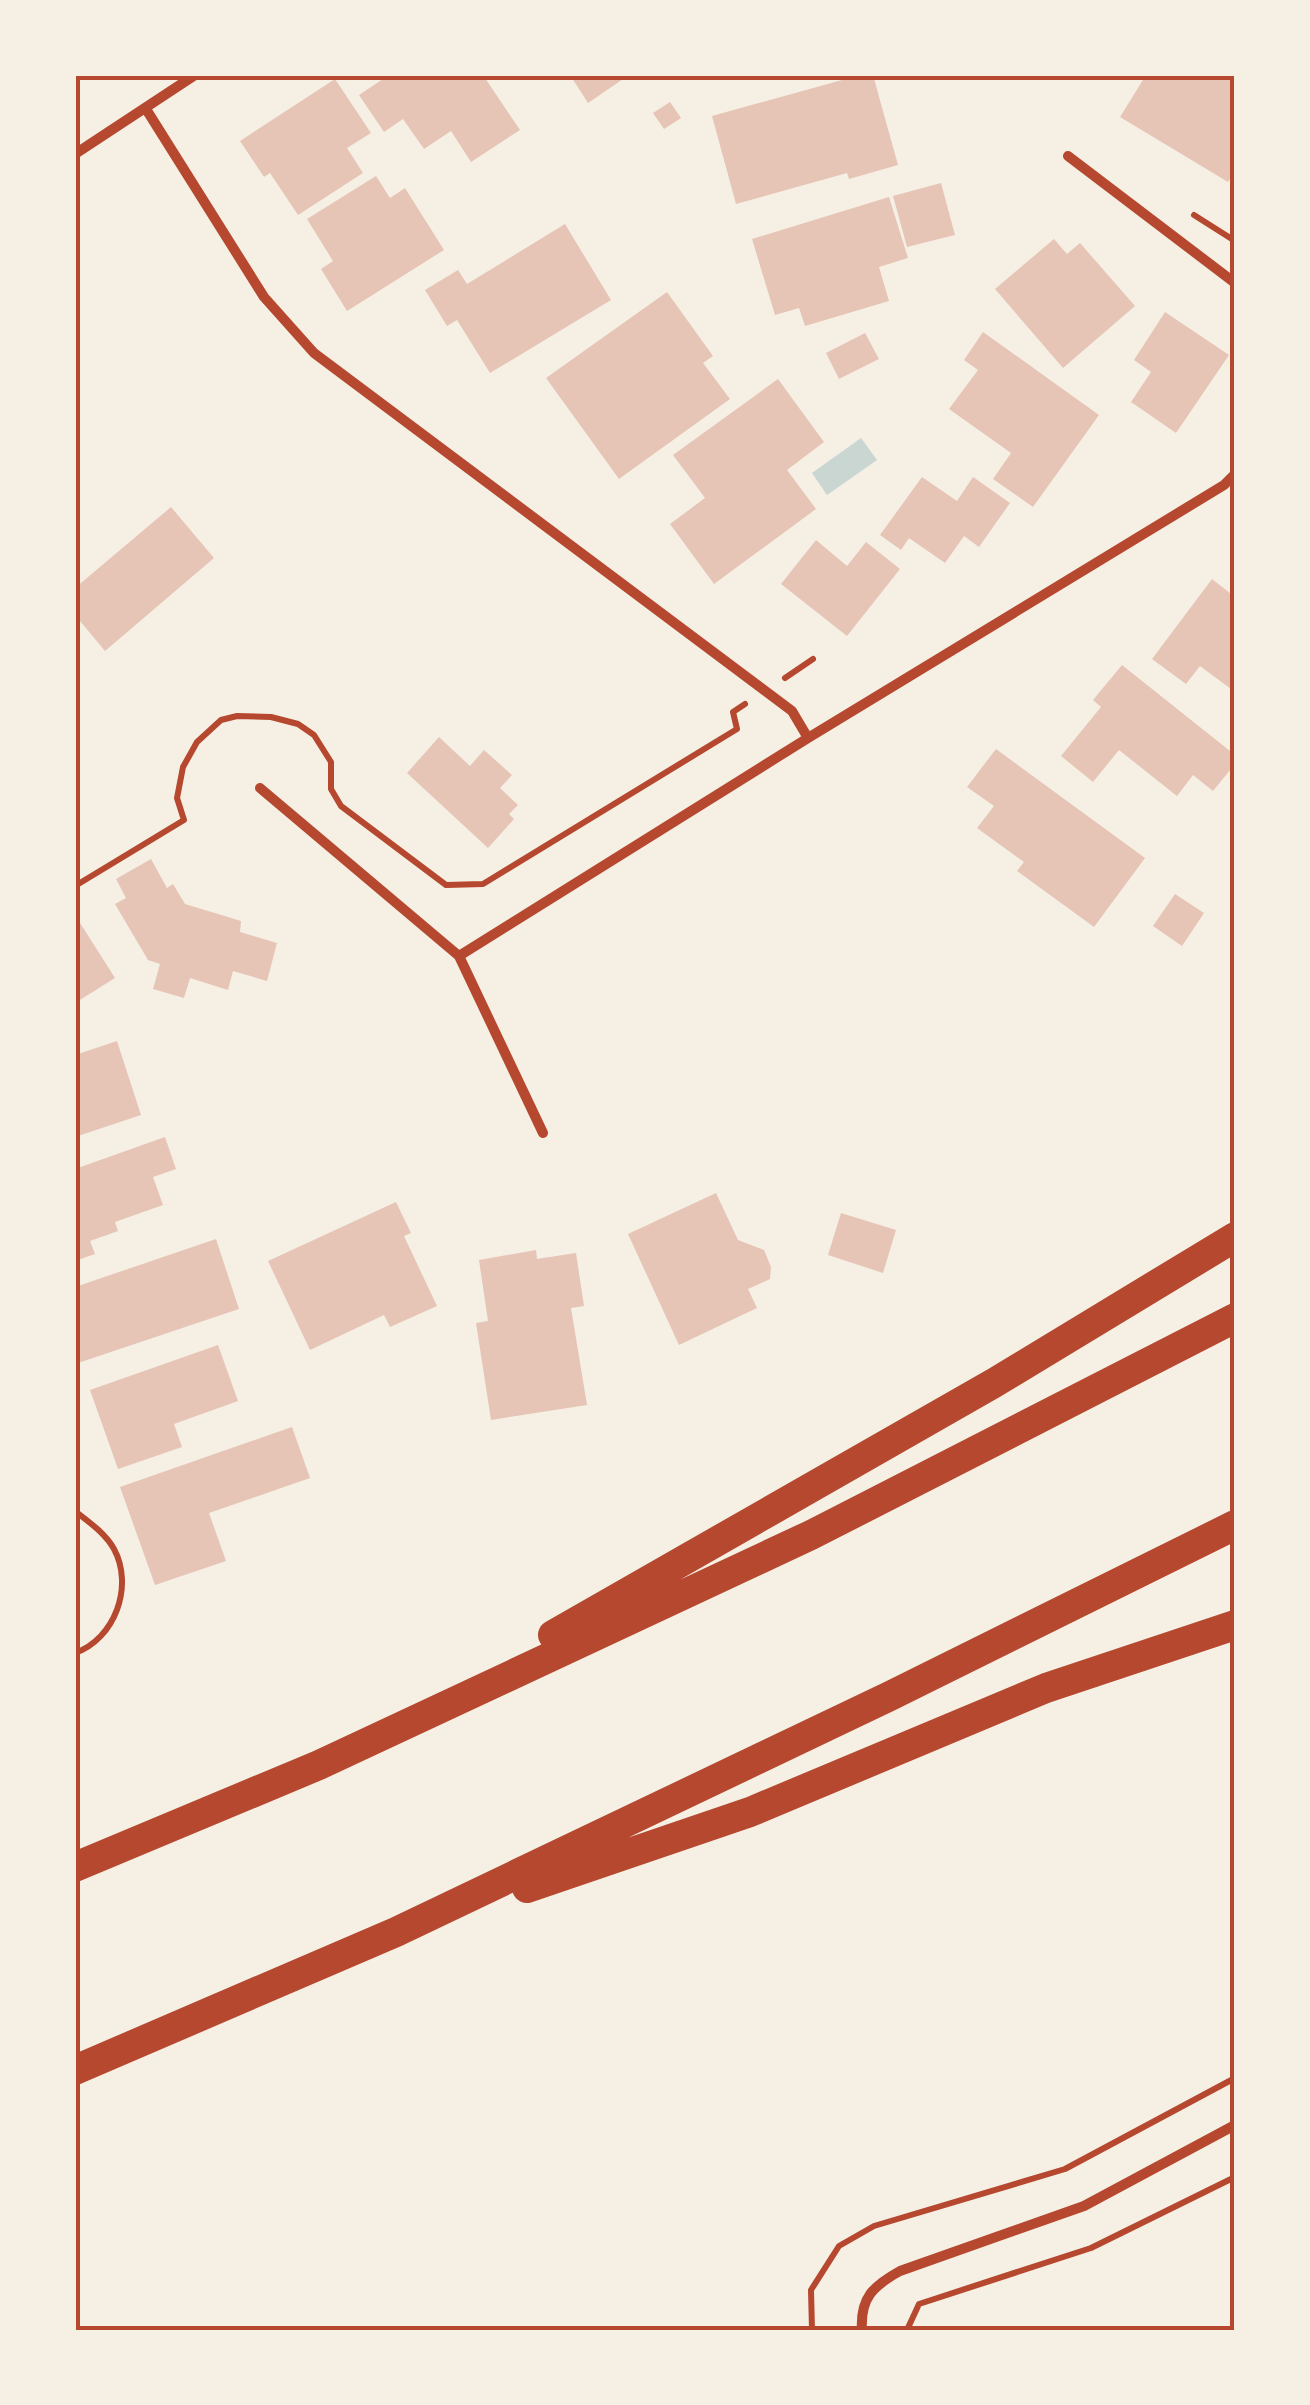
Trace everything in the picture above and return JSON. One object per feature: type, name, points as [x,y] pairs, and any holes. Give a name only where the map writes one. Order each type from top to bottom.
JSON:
[{"type":"highway","points":[[319,1765],[994,1383],[1235,1237]]},
{"type":"highway","points":[[75,1867],[319,1765],[811,1535],[1235,1318]]},
{"type":"highway","points":[[75,2070],[396,1932],[1235,1526]]},
{"type":"highway","points":[[396,1932],[750,1812],[1046,1688],[1235,1625]]},
{"type":"street","points":[[75,154],[195,75]]},
{"type":"street","points":[[146,110],[264,297],[314,353],[792,711],[808,738]]},
{"type":"street","points":[[1068,156],[1235,283]]},
{"type":"street","points":[[459,956],[1224,485],[1235,474]]},
{"type":"street","points":[[260,788],[459,956],[543,1133]]},
{"type":"street","points":[[862,2330],[866,2299],[886,2278],[1084,2206],[1235,2125]]},
{"type":"path","points":[[75,886],[184,820],[177,798],[182,766],[197,742],[221,720],[237,716],[271,717],[298,724],[314,735],[331,762],[331,788],[340,806],[446,885],[483,884],[737,729],[733,712],[813,659]]},
{"type":"path","points":[[75,1511],[97,1528],[114,1549],[123,1578],[117,1614],[105,1632],[75,1653]]},
{"type":"path","points":[[812,2330],[811,2290],[839,2246],[874,2226],[1065,2168],[1235,2078]]},
{"type":"path","points":[[908,2330],[919,2304],[1090,2248],[1235,2177]]},
{"type":"shaded area","points":[[861,438],[877,460],[827,495],[812,473]]},
{"type":"building","points":[[389,75],[483,75],[520,130],[471,162],[451,131],[424,149],[403,119],[384,132],[359,95]]},
{"type":"building","points":[[570,75],[629,75],[588,103]]},
{"type":"building","points":[[860,75],[873,75],[898,165],[849,179],[847,173],[736,204],[712,116]]},
{"type":"building","points":[[1146,75],[1235,78],[1235,170],[1228,182],[1120,117]]},
{"type":"building","points":[[335,79],[371,133],[347,148],[363,173],[298,215],[270,173],[264,177],[240,141]]},
{"type":"building","points":[[670,102],[681,118],[664,129],[653,113]]},
{"type":"building","points":[[376,176],[390,198],[405,188],[444,250],[347,311],[321,269],[333,261],[307,219]]},
{"type":"building","points":[[941,183],[955,235],[907,247],[893,196]]},
{"type":"building","points":[[889,197],[908,258],[879,267],[889,301],[805,326],[799,308],[775,315],[752,239]]},
{"type":"building","points":[[565,224],[611,300],[490,373],[457,320],[447,326],[425,290],[458,270],[467,284]]},
{"type":"building","points":[[1054,239],[1067,254],[1080,243],[1135,306],[1063,368],[995,289]]},
{"type":"building","points":[[667,292],[713,356],[703,363],[730,399],[619,479],[546,378]]},
{"type":"building","points":[[1165,312],[1229,355],[1176,433],[1131,402],[1151,372],[1134,360]]},
{"type":"building","points":[[983,332],[1099,415],[1033,507],[993,479],[1011,453],[949,409],[978,370],[964,360]]},
{"type":"building","points":[[865,333],[879,359],[839,379],[826,353]]},
{"type":"building","points":[[778,379],[824,442],[787,470],[816,509],[714,584],[670,524],[705,498],[673,455]]},
{"type":"building","points":[[922,477],[957,501],[973,477],[1010,503],[979,547],[964,536],[945,563],[909,538],[901,550],[880,535]]},
{"type":"building","points":[[171,507],[214,558],[105,651],[75,615],[75,588]]},
{"type":"building","points":[[816,540],[847,566],[866,542],[900,569],[847,636],[781,584]]},
{"type":"building","points":[[1212,579],[1235,597],[1235,692],[1200,666],[1186,684],[1152,659]]},
{"type":"building","points":[[1122,665],[1235,755],[1235,764],[1213,791],[1193,775],[1177,796],[1119,750],[1093,782],[1061,756],[1101,707],[1093,700]]},
{"type":"building","points":[[439,737],[470,766],[484,750],[512,775],[500,788],[518,805],[509,814],[514,819],[488,848],[407,773]]},
{"type":"building","points":[[996,749],[1145,858],[1094,927],[1017,871],[1024,862],[977,828],[994,806],[967,787]]},
{"type":"building","points":[[151,859],[167,888],[173,884],[185,904],[241,921],[240,932],[277,943],[267,981],[233,971],[228,990],[190,978],[184,998],[153,989],[160,964],[148,960],[115,904],[126,898],[116,879]]},
{"type":"building","points":[[1175,894],[1204,913],[1182,946],[1153,926]]},
{"type":"building","points":[[75,915],[115,978],[75,1003]]},
{"type":"building","points":[[117,1041],[141,1115],[75,1137],[75,1055]]},
{"type":"building","points":[[165,1137],[176,1169],[153,1177],[163,1205],[115,1222],[118,1231],[90,1241],[95,1254],[75,1261],[75,1169]]},
{"type":"building","points":[[716,1193],[738,1240],[764,1250],[771,1267],[770,1279],[748,1289],[757,1308],[679,1345],[628,1234]]},
{"type":"building","points":[[396,1202],[411,1233],[404,1236],[437,1306],[390,1327],[384,1315],[310,1350],[268,1261]]},
{"type":"building","points":[[841,1213],[896,1230],[883,1273],[828,1255]]},
{"type":"building","points":[[216,1239],[239,1309],[75,1364],[75,1287]]},
{"type":"building","points":[[536,1250],[537,1259],[576,1253],[584,1306],[571,1308],[587,1405],[491,1420],[476,1323],[488,1321],[479,1260]]},
{"type":"building","points":[[218,1345],[238,1401],[174,1424],[182,1447],[118,1469],[90,1390]]},
{"type":"building","points":[[292,1427],[310,1478],[209,1513],[226,1561],[155,1585],[120,1487]]}]
